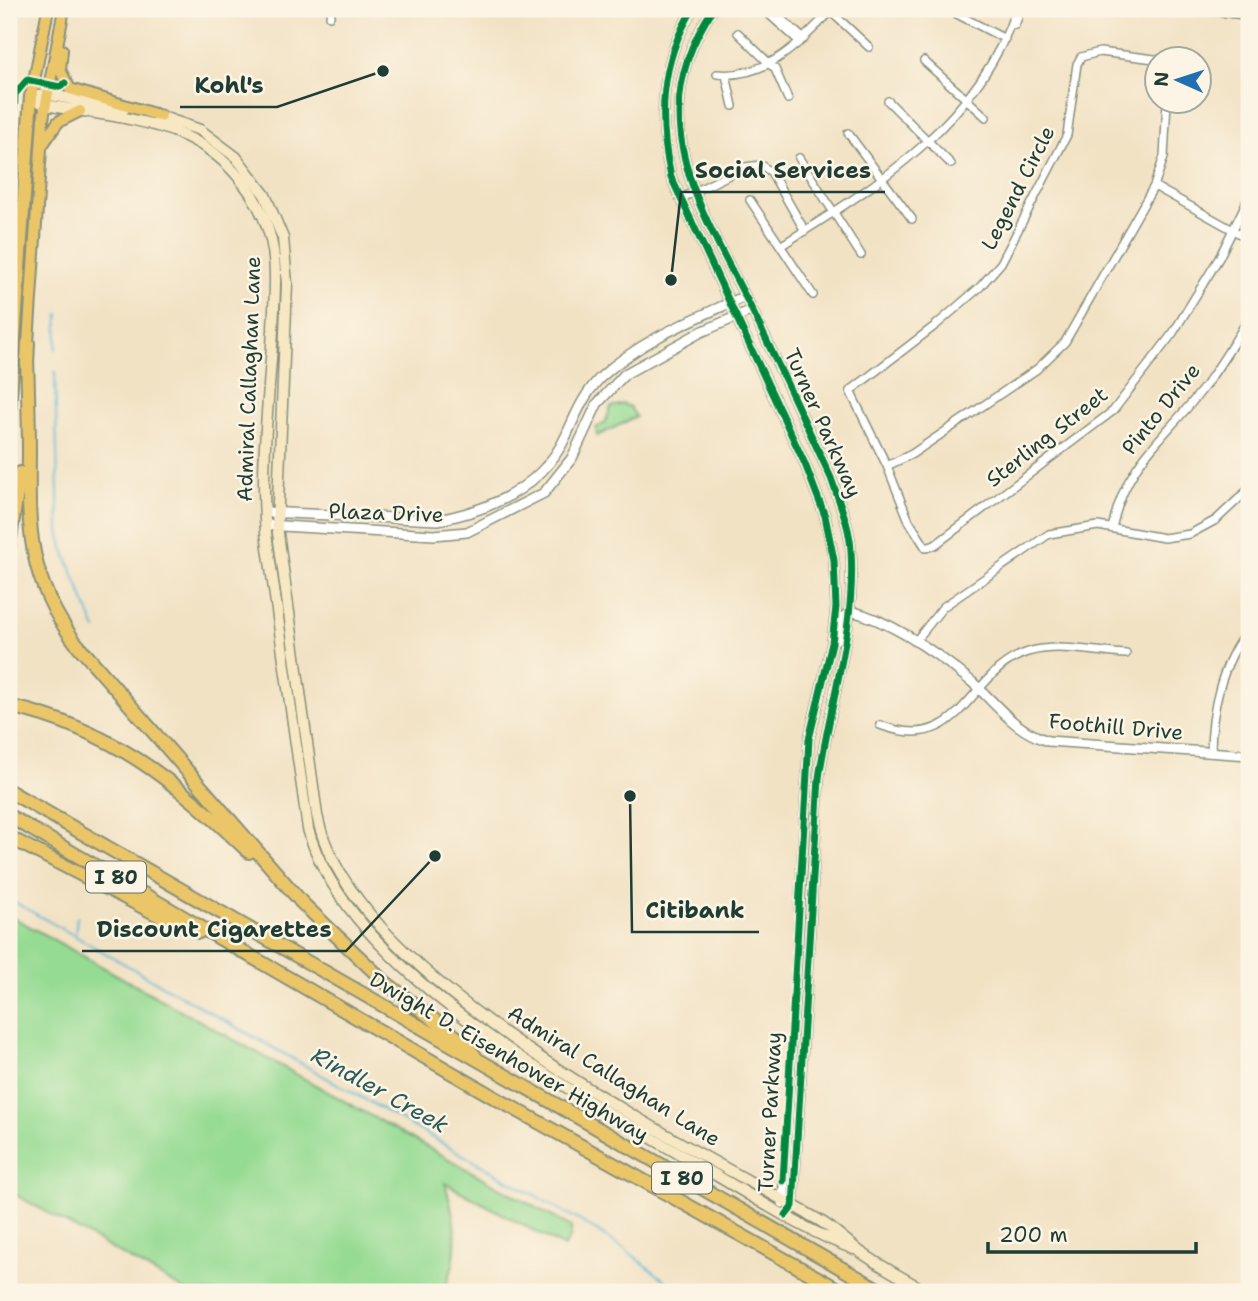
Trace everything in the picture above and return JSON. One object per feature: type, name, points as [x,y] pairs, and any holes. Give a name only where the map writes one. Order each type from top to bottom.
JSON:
[{"type":"highway","points":[[9,412],[32,96]]},
{"type":"highway","points":[[9,545],[19,493],[28,342]]},
{"type":"highway","points":[[27,357],[30,538],[37,572],[50,604],[82,651],[304,905]]},
{"type":"highway","points":[[9,706],[78,726],[148,763],[205,811],[372,971],[464,1043],[482,1064]]},
{"type":"highway","name":"Dwight D. Eisenhower Highway","points":[[9,791],[883,1292]]},
{"type":"highway","name":"Dwight D. Eisenhower Highway","points":[[9,816],[222,940],[843,1292]]},
{"type":"highway","points":[[9,837],[160,916],[222,940]]},
{"type":"main road","points":[[32,96],[48,9]]},
{"type":"main road","points":[[28,342],[40,149],[46,99],[65,9]]},
{"type":"main road","points":[[65,9],[60,70],[70,89],[162,116]]},
{"type":"main road","points":[[1205,9],[1249,14]]},
{"type":"main road","name":"Admiral Callaghan Lane","points":[[32,96],[162,116],[200,130],[236,157],[265,195],[279,226],[287,273],[277,526],[319,827],[330,859],[347,886],[397,944],[498,1028],[622,1107],[828,1226],[859,1251]]},
{"type":"main road","name":"Admiral Callaghan Lane","points":[[46,99],[80,111],[164,129],[194,140],[235,173],[261,211],[271,241],[275,273],[265,525],[307,829],[320,864],[338,894],[389,953],[498,1042],[549,1078],[786,1215],[859,1251],[927,1292]]},
{"type":"main road","points":[[40,149],[58,122],[80,111]]},
{"type":"street","name":"Turner Parkway","points":[[693,9],[675,44],[665,75],[662,101],[665,151],[671,177],[734,318],[805,464],[825,516],[836,585],[832,643],[808,739],[782,1199],[786,1215]]},
{"type":"street","name":"Turner Parkway","points":[[713,9],[689,51],[681,91],[681,142],[696,191],[808,428],[845,515],[851,549],[851,611],[843,664],[828,717],[819,778],[793,1206],[786,1215]]},
{"type":"street","points":[[766,9],[802,41]]},
{"type":"street","points":[[717,74],[744,74],[771,64],[802,41],[830,10],[869,47]]},
{"type":"street","points":[[951,11],[1005,39]]},
{"type":"street","points":[[782,245],[835,213],[928,141],[988,74],[1017,12]]},
{"type":"street","points":[[738,33],[771,64],[788,99]]},
{"type":"street","name":"Legend Circle","points":[[909,521],[887,466],[850,391],[936,325],[980,287],[1001,263],[1067,135],[1077,64],[1081,57],[1100,52],[1142,57]]},
{"type":"street","points":[[925,61],[986,117]]},
{"type":"street","points":[[726,75],[733,106]]},
{"type":"street","points":[[888,101],[951,164]]},
{"type":"street","points":[[887,466],[912,454],[1037,369],[1065,342],[1154,186],[1164,157],[1166,116]]},
{"type":"street","points":[[848,133],[912,219]]},
{"type":"street","points":[[799,158],[861,255]]},
{"type":"street","points":[[680,199],[745,167],[761,165],[771,172],[805,231]]},
{"type":"street","points":[[1154,186],[1249,239]]},
{"type":"street","name":"Sterling Street","points":[[909,521],[926,548],[935,545],[1113,411],[1173,333],[1233,230],[1249,197]]},
{"type":"street","points":[[750,200],[813,295]]},
{"type":"street","name":"Plaza Drive","points":[[265,512],[438,520],[498,503],[540,475],[559,450],[590,389],[602,376],[632,351],[745,296]]},
{"type":"street","name":"Plaza Drive","points":[[265,525],[434,535],[467,532],[544,493],[572,458],[597,404],[625,374],[701,332],[752,310]]},
{"type":"street","name":"Pinto Drive","points":[[1112,528],[1121,492],[1135,467],[1203,388],[1249,318]]},
{"type":"street","points":[[1241,332],[1249,337]]},
{"type":"street","points":[[915,642],[943,607],[1049,534],[1084,527],[1112,528],[1150,537],[1190,534],[1216,520],[1249,489]]},
{"type":"street","points":[[832,643],[840,635],[842,618],[851,611]]},
{"type":"street","name":"Foothill Drive","points":[[851,611],[876,618],[915,642],[980,690],[1011,723],[1048,741],[1249,755]]},
{"type":"street","points":[[1211,753],[1216,706],[1225,672],[1249,629]]},
{"type":"street","points":[[880,725],[913,732],[933,729],[954,717],[1003,667],[1029,652],[1055,649],[1126,654]]},
{"type":"green space","points":[[623,404],[630,407],[636,417],[597,436],[596,428],[605,423],[611,407]]},
{"type":"green space","points":[[9,915],[571,1227],[571,1236],[564,1247],[445,1183],[454,1224],[455,1251],[443,1292],[188,1292],[9,1191]]},
{"type":"waterway","name":"Rindler Creek","points":[[56,349],[59,314]]},
{"type":"waterway","name":"Rindler Creek","points":[[55,372],[59,531],[63,548],[96,630]]},
{"type":"waterway","points":[[9,899],[75,936]]},
{"type":"waterway","name":"Rindler Creek","points":[[77,917],[75,936],[584,1223],[626,1250],[680,1292]]},
{"type":"cycle path","points":[[693,9],[674,49],[665,90],[664,133],[671,177],[805,464],[825,516],[834,560],[836,607],[832,643],[809,739],[783,1181]]},
{"type":"cycle path","points":[[713,9],[693,45],[681,84],[679,113],[686,165],[704,215],[831,478],[846,523],[851,551],[850,609],[819,778],[793,1206],[786,1215]]},
{"type":"cycle path","points":[[9,277],[15,94],[27,80],[60,87],[65,83]]},
{"type":"place","name":"Kohl's","points":[[383,71]]},
{"type":"place","name":"Social Services","points":[[671,280]]},
{"type":"place","name":"Citibank","points":[[630,796]]},
{"type":"place","name":"Discount Cigarettes","points":[[435,856]]}]
